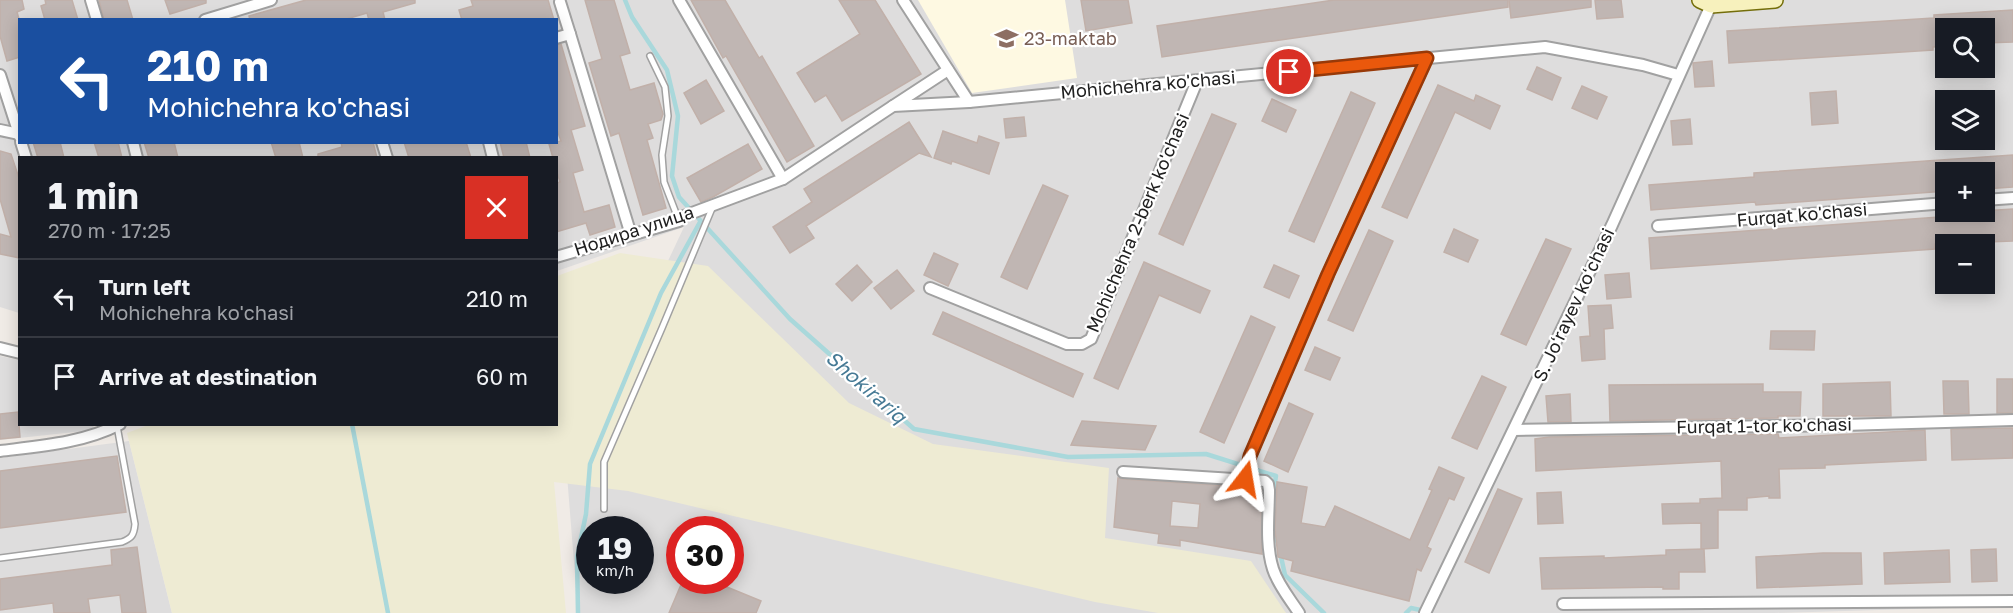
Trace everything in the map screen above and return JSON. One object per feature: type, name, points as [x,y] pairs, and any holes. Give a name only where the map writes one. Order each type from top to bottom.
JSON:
[{"type":"street","points":[[91,0],[96,18]]},
{"type":"street","points":[[210,18],[248,3],[271,0]]},
{"type":"street","points":[[679,0],[783,179]]},
{"type":"street","points":[[903,0],[969,102]]},
{"type":"street","points":[[1706,2],[1775,0]]},
{"type":"street","points":[[560,2],[631,235]]},
{"type":"street","name":"S. Joʻrayev koʻchasi","points":[[1425,613],[1612,225],[1678,75],[1706,2]]},
{"type":"street","points":[[558,37],[570,34]]},
{"type":"street","name":"Mohichehra ko'chasi","points":[[893,106],[969,102],[1545,47],[1643,65],[1678,75]]},
{"type":"street","points":[[1245,479],[1250,456],[1310,317],[1427,58]]},
{"type":"street","points":[[712,205],[783,179],[948,70]]},
{"type":"street","points":[[0,75],[18,132]]},
{"type":"street","name":"Mohichehra 2-berk ko'chasi","points":[[930,288],[1067,344],[1082,344],[1091,339],[1197,81]]},
{"type":"street","points":[[0,130],[18,137]]},
{"type":"street","points":[[1995,199],[2013,198]]},
{"type":"street","name":"Furqat ko'chasi","points":[[1658,226],[1935,204]]},
{"type":"street","name":"Нодира улица","points":[[558,256],[631,235],[712,205]]},
{"type":"street","points":[[0,348],[18,352]]},
{"type":"street","name":"Furqat 1-tor ko'chasi","points":[[1514,430],[2013,420]]},
{"type":"street","points":[[0,451],[71,442],[105,428]]},
{"type":"street","points":[[1123,472],[1261,480],[1268,484],[1268,546],[1273,569],[1299,613]]},
{"type":"street","points":[[1563,604],[2013,601]]},
{"type":"lane","points":[[650,56],[665,87],[668,116],[662,155],[664,182],[681,218]]},
{"type":"lane","points":[[604,509],[604,462],[712,205]]},
{"type":"lane","points":[[0,558],[122,542],[130,539],[134,533],[135,524],[119,426]]},
{"type":"shaded area","points":[[0,0],[2013,0],[2013,606],[1774,613],[578,613],[576,594],[654,594],[654,516],[576,516],[576,588],[567,475],[684,227],[558,271],[558,156],[18,156],[18,313],[0,307]]},
{"type":"shaded area","name":"23-maktab","points":[[918,0],[1065,0],[1077,78],[972,93]]},
{"type":"shaded area","points":[[620,253],[708,266],[849,403],[933,444],[1109,468],[1105,538],[1251,561],[1286,613],[1158,613],[1095,602],[744,519],[744,516],[733,516],[628,491],[554,482],[566,613],[172,613],[127,433],[146,426],[558,426],[558,276]]},
{"type":"shaded area","points":[[0,356],[18,360],[18,426],[93,426],[94,430],[0,440]]},
{"type":"shaded area","points":[[129,441],[172,613],[0,613],[0,458]]},
{"type":"building","points":[[0,0],[22,0],[24,9],[17,12],[18,58],[7,61],[0,36]]},
{"type":"building","points":[[45,0],[72,0],[77,18],[44,18],[41,6],[46,4]]},
{"type":"building","points":[[99,0],[127,0],[132,18],[104,18]]},
{"type":"building","points":[[165,0],[206,0],[206,3],[170,14]]},
{"type":"building","points":[[306,0],[415,0],[415,3],[383,12],[384,18],[368,18],[367,13],[350,18],[250,18],[249,16]]},
{"type":"building","points":[[471,0],[548,0],[553,18],[461,18],[459,10],[473,6]]},
{"type":"building","points":[[585,0],[614,0],[630,53],[620,56],[630,90],[654,83],[663,114],[661,120],[648,124],[653,138],[647,140],[666,208],[643,215],[619,133],[611,136],[589,63],[602,59]]},
{"type":"building","points":[[691,0],[725,0],[759,58],[762,56],[814,146],[787,162],[726,56],[723,58]]},
{"type":"building","points":[[839,0],[875,0],[921,74],[842,121],[826,95],[815,102],[797,73],[860,34]]},
{"type":"building","points":[[1081,0],[1128,0],[1132,23],[1086,31]]},
{"type":"building","points":[[1334,0],[1508,0],[1508,7],[1162,57],[1157,26]]},
{"type":"building","points":[[1509,0],[1591,0],[1591,7],[1511,18]]},
{"type":"building","points":[[1595,0],[1621,0],[1623,17],[1597,19]]},
{"type":"building","points":[[2013,10],[2013,42],[1995,43],[1995,18],[1935,18],[1933,50],[1729,63],[1727,31],[1934,18],[1934,15]]},
{"type":"building","points":[[561,44],[585,126],[571,130],[583,170],[573,173],[584,212],[609,205],[615,227],[590,235],[586,223],[558,231],[558,182],[560,182],[558,156],[552,156],[549,144],[558,144],[561,141],[558,133],[558,45]]},
{"type":"building","points":[[1712,61],[1714,86],[1695,87],[1693,63]]},
{"type":"building","points":[[1537,67],[1561,78],[1552,100],[1527,89]]},
{"type":"building","points":[[706,80],[724,111],[701,124],[684,93]]},
{"type":"building","points":[[1438,85],[1474,101],[1476,95],[1500,106],[1490,129],[1455,112],[1407,218],[1382,207]]},
{"type":"building","points":[[1582,86],[1607,97],[1597,119],[1572,108]]},
{"type":"building","points":[[1836,91],[1838,123],[1812,125],[1810,93]]},
{"type":"building","points":[[1351,92],[1375,103],[1314,242],[1289,231]]},
{"type":"building","points":[[1272,99],[1296,110],[1286,132],[1262,121]]},
{"type":"building","points":[[1212,114],[1236,124],[1183,245],[1159,234]]},
{"type":"building","points":[[1024,117],[1026,136],[1006,138],[1004,119]]},
{"type":"building","points":[[1690,119],[1692,144],[1673,145],[1671,121]]},
{"type":"building","points":[[909,122],[931,157],[919,153],[806,226],[814,238],[790,253],[773,227],[812,202],[804,189]]},
{"type":"building","points":[[943,131],[977,143],[979,136],[999,143],[989,174],[952,161],[951,164],[934,158]]},
{"type":"building","points":[[34,144],[60,144],[64,156],[37,156]]},
{"type":"building","points":[[95,144],[118,144],[122,156],[98,156]]},
{"type":"building","points":[[145,144],[174,144],[178,156],[148,156]]},
{"type":"building","points":[[272,144],[300,144],[302,156],[275,156]]},
{"type":"building","points":[[341,144],[374,144],[376,156],[318,156],[318,154],[342,147]]},
{"type":"building","points":[[405,144],[467,144],[470,156],[408,156]]},
{"type":"building","points":[[500,144],[526,144],[530,156],[504,156]]},
{"type":"building","points":[[748,144],[762,169],[701,202],[687,178]]},
{"type":"building","points":[[0,151],[11,154],[18,175],[18,258],[0,254],[0,234],[11,237],[0,199]]},
{"type":"building","points":[[2013,155],[2013,187],[1995,188],[1995,162],[1935,162],[1935,192],[1651,210],[1649,185],[1754,177],[1754,173]]},
{"type":"building","points":[[1043,185],[1068,196],[1027,289],[1001,277]]},
{"type":"building","points":[[2013,209],[2013,241],[1995,242],[1995,234],[1935,234],[1935,249],[1651,269],[1649,238],[1935,217],[1935,222],[1995,222],[1995,210]]},
{"type":"building","points":[[1454,229],[1478,240],[1468,262],[1444,252]]},
{"type":"building","points":[[1369,230],[1393,241],[1353,331],[1328,320]]},
{"type":"building","points":[[1546,239],[1571,249],[1526,345],[1501,334]]},
{"type":"building","points":[[934,253],[958,264],[948,286],[924,275]]},
{"type":"building","points":[[1144,262],[1210,291],[1200,313],[1159,295],[1118,389],[1094,378]]},
{"type":"building","points":[[857,265],[872,282],[852,301],[836,284]]},
{"type":"building","points":[[1274,265],[1299,276],[1289,298],[1264,287]]},
{"type":"building","points":[[897,270],[914,291],[891,309],[874,288]]},
{"type":"building","points":[[1629,273],[1631,297],[1607,299],[1605,275]]},
{"type":"building","points":[[1611,305],[1613,328],[1604,329],[1605,359],[1582,361],[1580,337],[1590,336],[1588,306]]},
{"type":"building","points":[[943,312],[1083,374],[1073,397],[933,334]]},
{"type":"building","points":[[1251,316],[1275,327],[1224,443],[1200,432]]},
{"type":"building","points":[[1771,331],[1815,331],[1814,350],[1770,349]]},
{"type":"building","points":[[1315,347],[1340,358],[1330,380],[1305,370]]},
{"type":"building","points":[[1482,376],[1506,387],[1477,449],[1452,438]]},
{"type":"building","points":[[1997,379],[2013,379],[2013,413],[1997,413]]},
{"type":"building","points":[[1943,381],[1968,381],[1969,414],[1944,414]]},
{"type":"building","points":[[1890,382],[1891,416],[1823,416],[1823,384]]},
{"type":"building","points":[[1763,384],[1763,392],[1801,392],[1800,416],[1610,421],[1609,385]]},
{"type":"building","points":[[1570,394],[1571,422],[1548,422],[1546,396]]},
{"type":"building","points":[[1289,403],[1313,414],[1288,472],[1264,461]]},
{"type":"building","points":[[18,412],[20,437],[0,439],[0,414]]},
{"type":"building","points":[[1082,421],[1156,426],[1145,450],[1071,445]]},
{"type":"building","points":[[2013,428],[2013,458],[1952,460],[1951,429]]},
{"type":"building","points":[[1925,430],[1926,460],[1825,465],[1825,468],[1779,469],[1780,498],[1769,498],[1769,496],[1747,498],[1747,510],[1718,510],[1718,548],[1701,549],[1701,523],[1663,524],[1662,504],[1700,503],[1700,499],[1722,498],[1721,461],[1536,471],[1535,439],[1549,437],[1778,434],[1779,438]]},
{"type":"building","points":[[117,456],[126,512],[0,528],[0,471]]},
{"type":"building","points":[[1439,467],[1464,478],[1454,500],[1449,498],[1427,547],[1431,549],[1421,571],[1417,569],[1409,601],[1291,571],[1293,561],[1278,557],[1275,529],[1277,482],[1307,487],[1301,523],[1325,527],[1335,506],[1410,540],[1432,490],[1429,489]]},
{"type":"building","points":[[1118,478],[1261,488],[1262,554],[1180,540],[1180,546],[1158,543],[1159,534],[1114,527]],"holes":[[[1172,501],[1200,504],[1198,528],[1170,526]]]},
{"type":"building","points":[[1498,489],[1522,499],[1489,573],[1465,562]]},
{"type":"building","points":[[1561,492],[1563,523],[1538,524],[1537,493]]},
{"type":"building","points":[[137,547],[146,613],[122,613],[120,595],[88,599],[90,613],[54,613],[53,603],[0,610],[0,579],[112,565],[111,550]]},
{"type":"building","points":[[1704,549],[1705,572],[1679,572],[1679,589],[1663,589],[1663,587],[1542,589],[1540,558],[1666,555],[1666,550]]},
{"type":"building","points":[[1996,549],[1997,581],[1972,582],[1971,550]]},
{"type":"building","points":[[1949,550],[1950,582],[1885,584],[1884,553]]},
{"type":"building","points":[[1861,553],[1862,584],[1757,588],[1756,557]]},
{"type":"building","points":[[677,594],[744,594],[761,601],[756,613],[669,613]]},
{"type":"waterway","name":"Shokirariq","points":[[625,0],[632,17],[667,70],[678,116],[672,176],[679,197],[790,319],[914,429],[1068,457],[1206,454],[1276,476],[1273,494]]},
{"type":"waterway","points":[[578,613],[577,557],[586,514],[590,464],[661,293],[700,222]]},
{"type":"waterway","points":[[352,426],[388,613]]},
{"type":"waterway","name":"Shokirariq","points":[[1272,520],[1277,541]]},
{"type":"waterway","name":"Shokirariq","points":[[1280,552],[1285,575],[1324,613]]},
{"type":"waterway","name":"Shokirariq","points":[[1406,613],[1411,608],[1425,611]]},
{"type":"place","name":"23-maktab","points":[[1006,39]]},
{"type":"route","points":[[1245,479],[1250,456],[1328,274],[1427,58],[1289,72]]}]
